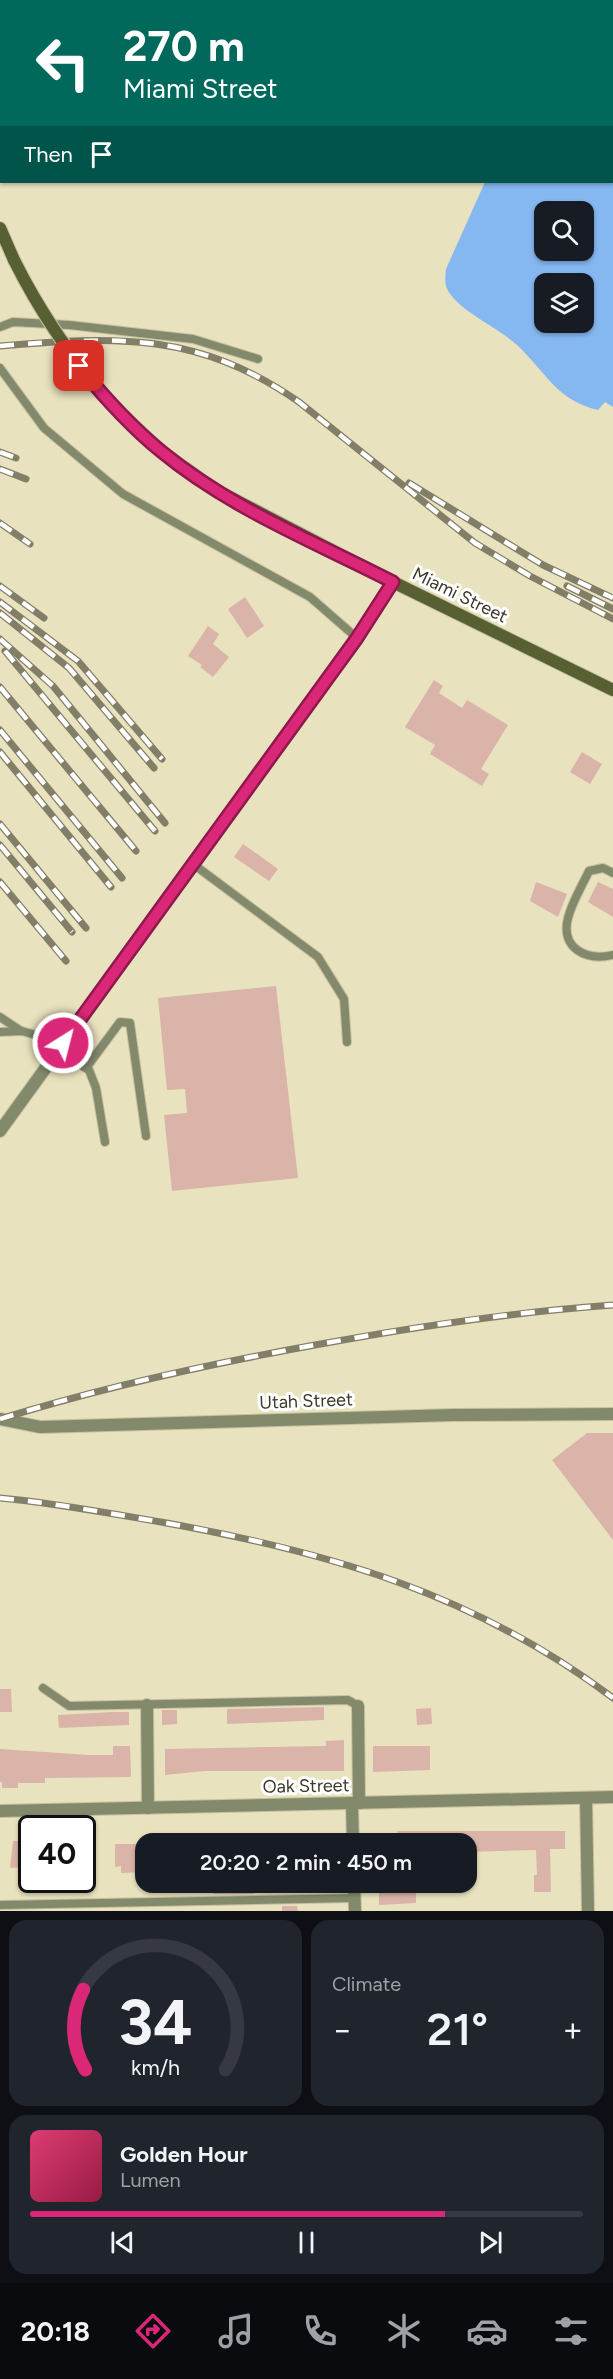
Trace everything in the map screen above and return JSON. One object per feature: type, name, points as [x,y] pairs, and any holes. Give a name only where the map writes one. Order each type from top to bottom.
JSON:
[{"type":"main road","name":"Miami Street","points":[[0,228],[37,308],[103,396],[162,453],[216,490],[393,582],[613,690]]},
{"type":"street","points":[[0,1131],[357,638],[393,582]]},
{"type":"street","name":"Utah Street","points":[[0,1419],[40,1427],[453,1415],[613,1414]]},
{"type":"street","points":[[147,1705],[148,1808]]},
{"type":"street","points":[[354,1833],[358,1706]]},
{"type":"street","name":"Oak Street","points":[[0,1811],[613,1797]]},
{"type":"street","points":[[586,1798],[588,1911]]},
{"type":"lane","points":[[0,327],[13,322],[69,325],[193,339],[258,359]]},
{"type":"lane","points":[[0,368],[44,428],[123,494],[310,597],[357,638]]},
{"type":"lane","points":[[193,864],[318,957],[344,999],[347,1042]]},
{"type":"lane","points":[[613,873],[603,868],[589,871],[568,918],[567,938],[577,952],[598,958],[613,955]]},
{"type":"lane","points":[[0,1017],[22,1031],[61,1047],[86,1068],[96,1088],[105,1142]]},
{"type":"lane","points":[[86,1068],[120,1022],[130,1023],[146,1136]]},
{"type":"lane","points":[[0,1032],[22,1031]]},
{"type":"lane","points":[[43,1688],[69,1706],[348,1700],[358,1706]]},
{"type":"lane","points":[[0,1905],[355,1905]]},
{"type":"water","points":[[485,183],[613,183],[613,407],[605,402],[598,410],[562,392],[517,345],[457,302],[447,289],[446,269]]},
{"type":"building","points":[[245,597],[264,626],[247,638],[228,609]]},
{"type":"building","points":[[208,626],[219,634],[213,644],[229,657],[213,677],[200,667],[202,665],[188,656]]},
{"type":"building","points":[[434,680],[443,686],[439,693],[462,708],[467,700],[508,725],[481,769],[489,774],[482,786],[430,754],[435,745],[405,727]]},
{"type":"building","points":[[582,752],[602,764],[590,784],[570,772]]},
{"type":"building","points":[[243,844],[278,869],[269,881],[234,857]]},
{"type":"building","points":[[536,882],[567,894],[558,917],[530,901]]},
{"type":"building","points":[[598,882],[613,889],[613,917],[588,902]]},
{"type":"building","points":[[276,986],[298,1178],[172,1191],[164,1115],[187,1113],[185,1089],[167,1090],[158,998]]},
{"type":"building","points":[[587,1433],[613,1433],[613,1540],[552,1460]]},
{"type":"building","points":[[0,1689],[11,1689],[12,1712],[0,1712]]},
{"type":"building","points":[[324,1707],[324,1720],[227,1724],[227,1709]]},
{"type":"building","points":[[431,1708],[432,1724],[417,1725],[416,1709]]},
{"type":"building","points":[[162,1710],[177,1710],[177,1724],[162,1725]]},
{"type":"building","points":[[129,1712],[129,1725],[59,1728],[58,1715]]},
{"type":"building","points":[[344,1740],[344,1771],[205,1771],[165,1775],[165,1749],[326,1746],[326,1741]]},
{"type":"building","points":[[113,1746],[130,1746],[131,1777],[45,1778],[45,1783],[18,1783],[18,1788],[2,1788],[0,1749],[113,1755]]},
{"type":"building","points":[[373,1746],[430,1746],[430,1770],[373,1772]]},
{"type":"building","points":[[397,1831],[565,1831],[565,1849],[550,1849],[551,1892],[534,1892],[534,1875],[537,1875],[536,1850],[477,1852],[477,1833],[397,1833]]},
{"type":"building","points":[[13,1841],[18,1841],[18,1868],[10,1868]]},
{"type":"building","points":[[115,1844],[135,1844],[135,1872],[121,1873],[121,1866],[115,1867]]},
{"type":"building","points":[[213,1893],[253,1893],[253,1894]]},
{"type":"building","points":[[379,1893],[416,1893],[416,1903],[379,1905]]},
{"type":"building","points":[[282,1906],[297,1906],[298,1911],[282,1911]]},
{"type":"railway","points":[[0,346],[120,341],[156,344],[191,351],[226,362],[262,379],[299,402],[475,543],[530,576],[613,619]]},
{"type":"railway","points":[[0,452],[16,458]]},
{"type":"railway","points":[[0,469],[26,479]]},
{"type":"railway","points":[[409,483],[543,565],[613,598]]},
{"type":"railway","points":[[0,523],[30,544]]},
{"type":"railway","points":[[0,586],[44,618]]},
{"type":"railway","points":[[567,586],[613,609]]},
{"type":"railway","points":[[0,602],[78,661],[162,759]]},
{"type":"railway","points":[[0,613],[69,668],[154,768]]},
{"type":"railway","points":[[0,639],[53,686],[165,823]]},
{"type":"railway","points":[[5,651],[155,831]]},
{"type":"railway","points":[[0,687],[136,851]]},
{"type":"railway","points":[[0,730],[122,878]]},
{"type":"railway","points":[[0,752],[111,887]]},
{"type":"railway","points":[[0,824],[86,928]]},
{"type":"railway","points":[[0,845],[72,932]]},
{"type":"railway","points":[[0,882],[66,961]]},
{"type":"railway","points":[[0,1419],[117,1387],[275,1352],[463,1321],[613,1305]]},
{"type":"railway","points":[[0,1498],[61,1505],[161,1522],[223,1534],[341,1563],[398,1582],[508,1631],[561,1662],[613,1698]]},
{"type":"route","points":[[63,1043],[357,638],[393,582],[216,490],[162,453],[103,396],[79,366]]}]
